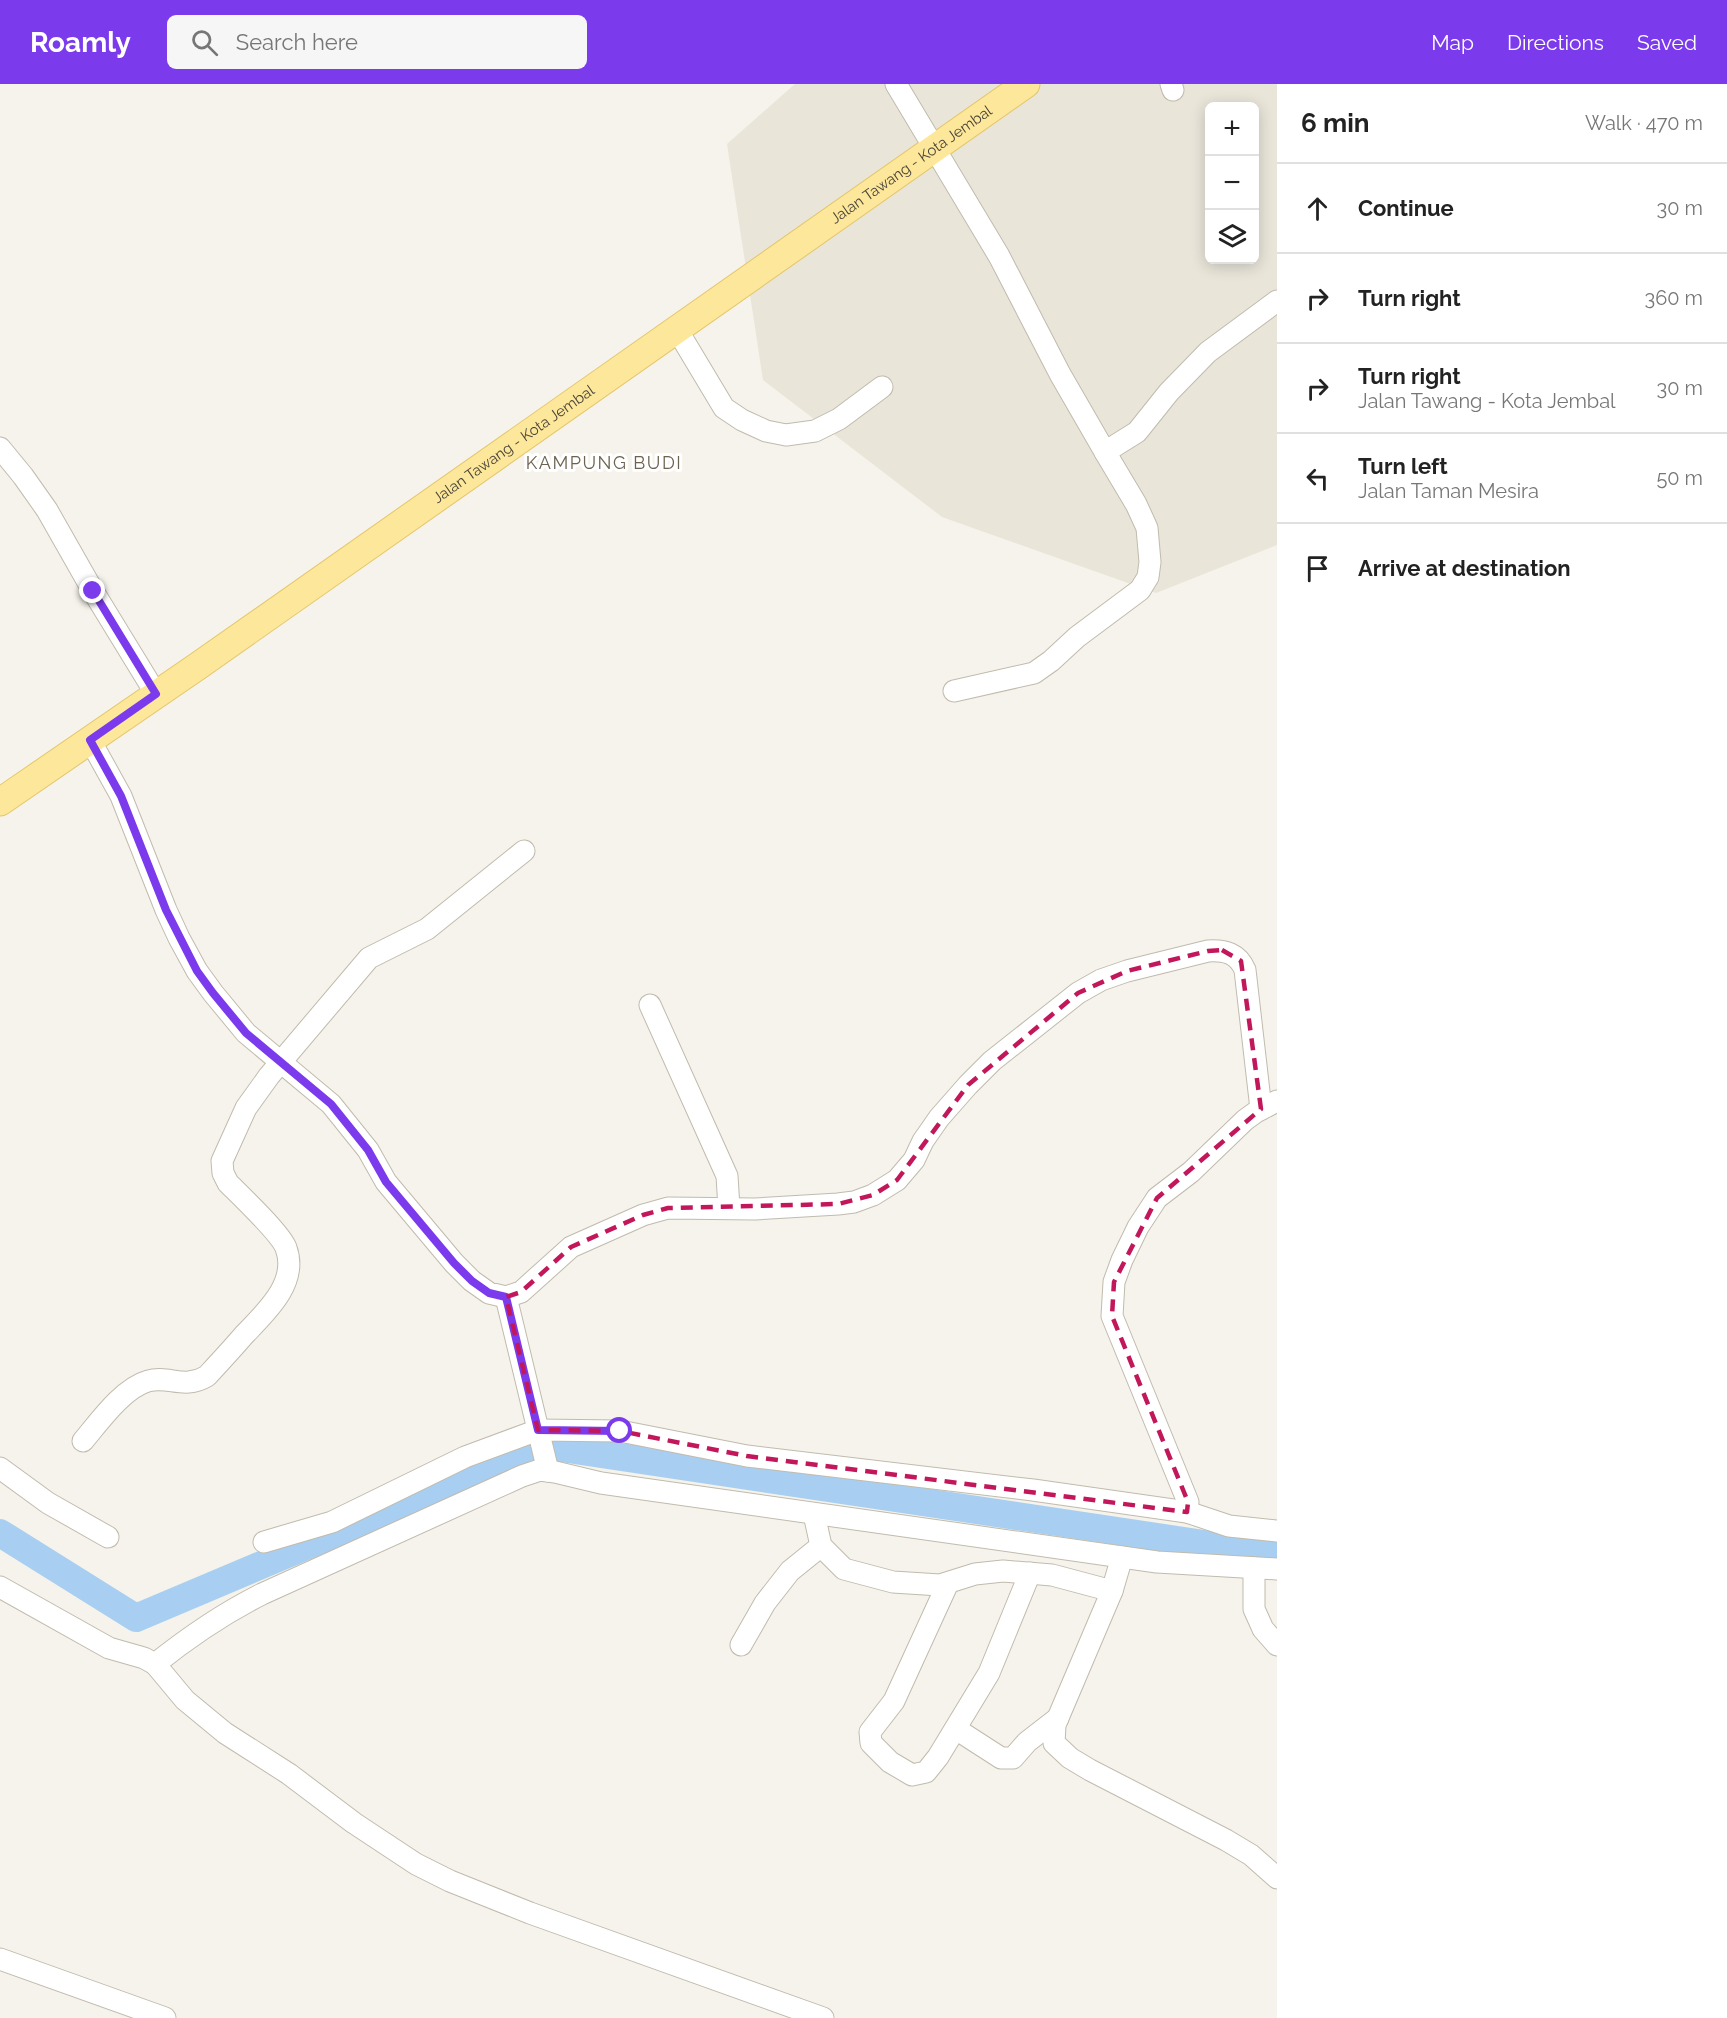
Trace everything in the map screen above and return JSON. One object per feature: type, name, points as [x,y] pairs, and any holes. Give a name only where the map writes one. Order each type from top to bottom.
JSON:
[{"type":"main road","name":"Jalan Tawang - Kota Jembal","points":[[0,802],[1026,84]]},
{"type":"street","points":[[896,84],[999,256],[1060,374],[1136,504],[1147,528],[1150,562],[1148,577],[1140,590],[1077,637],[1034,673],[954,691]]},
{"type":"street","points":[[1105,452],[1137,432],[1169,392],[1209,352],[1277,301]]},
{"type":"street","points":[[676,328],[724,408],[742,420],[766,431],[786,435],[815,431],[839,418],[882,387]]},
{"type":"street","points":[[0,448],[47,510],[156,694]]},
{"type":"street","points":[[90,740],[121,796],[166,910],[197,971],[213,993],[246,1033],[331,1104],[368,1150],[386,1182],[454,1263],[472,1281],[489,1293],[506,1297],[521,1292],[571,1247],[643,1215],[668,1208],[754,1209],[838,1204],[854,1202],[873,1195],[897,1180],[914,1160],[923,1141],[939,1118],[992,1061],[1078,993],[1101,980],[1127,970],[1208,951],[1232,954],[1241,962],[1245,970],[1269,1105],[1245,1120],[1191,1172],[1157,1198],[1138,1227],[1114,1282],[1112,1316],[1188,1502],[1187,1512]]},
{"type":"street","points":[[82,1441],[124,1394],[137,1385],[149,1380],[197,1382],[207,1376],[273,1304],[285,1284],[289,1268],[286,1248],[279,1236],[228,1183],[223,1173],[222,1161],[246,1107],[269,1076],[369,958],[427,929],[524,850]]},
{"type":"street","points":[[650,1005],[727,1176],[729,1208]]},
{"type":"street","points":[[506,1297],[548,1471]]},
{"type":"street","points":[[264,1542],[332,1522],[465,1457],[538,1430],[620,1431],[747,1456],[1033,1490],[1187,1512],[1229,1526],[1277,1531]]},
{"type":"street","points":[[0,1468],[48,1503],[108,1537]]},
{"type":"street","points":[[155,1664],[226,1612],[522,1476],[540,1470],[601,1483],[1122,1557],[1179,1564],[1277,1569]]},
{"type":"street","points":[[814,1514],[821,1546],[844,1569],[893,1582],[940,1585],[984,1573],[1003,1571],[1052,1575],[1112,1591]]},
{"type":"street","points":[[741,1645],[765,1603],[790,1571],[821,1546]]},
{"type":"street","points":[[1122,1557],[1112,1591],[1054,1725],[1054,1743],[1070,1758],[1090,1770],[1251,1855],[1277,1878]]},
{"type":"street","points":[[1254,1568],[1254,1609],[1263,1629],[1277,1645]]},
{"type":"street","points":[[948,1583],[894,1701],[870,1732],[871,1743],[890,1762],[912,1775],[926,1772],[938,1757],[989,1673],[1030,1573]]},
{"type":"street","points":[[0,1587],[109,1648],[144,1658],[155,1664],[185,1700],[225,1733],[289,1774],[354,1823],[416,1864],[460,1885],[530,1913],[823,2018]]},
{"type":"street","points":[[956,1729],[1001,1758],[1013,1758],[1027,1742],[1058,1718]]},
{"type":"street","points":[[0,1959],[165,2018]]},
{"type":"highlighted area","points":[[1222,950],[1241,961],[1261,1109],[1157,1198],[1114,1282],[1112,1316],[1188,1502],[1187,1512],[747,1456],[620,1431],[538,1430],[506,1297],[521,1292],[571,1247],[643,1215],[668,1208],[838,1204],[873,1195],[897,1180],[968,1085],[1078,993],[1127,971],[1208,951]]},
{"type":"shaded area","points":[[795,84],[1277,84],[1277,545],[1156,593],[942,517],[763,380],[727,144]]},
{"type":"waterway","points":[[561,1448],[1224,1547],[1277,1549]]},
{"type":"waterway","points":[[0,1533],[136,1618],[524,1454]]},
{"type":"district","name":"KAMPUNG BUDI","points":[[604,462]]},
{"type":"route","points":[[93,591],[156,694],[90,740],[121,796],[166,910],[197,971],[246,1033],[331,1104],[350,1125],[368,1150],[386,1182],[454,1263],[472,1281],[489,1293],[506,1297],[538,1430],[620,1431]]}]
